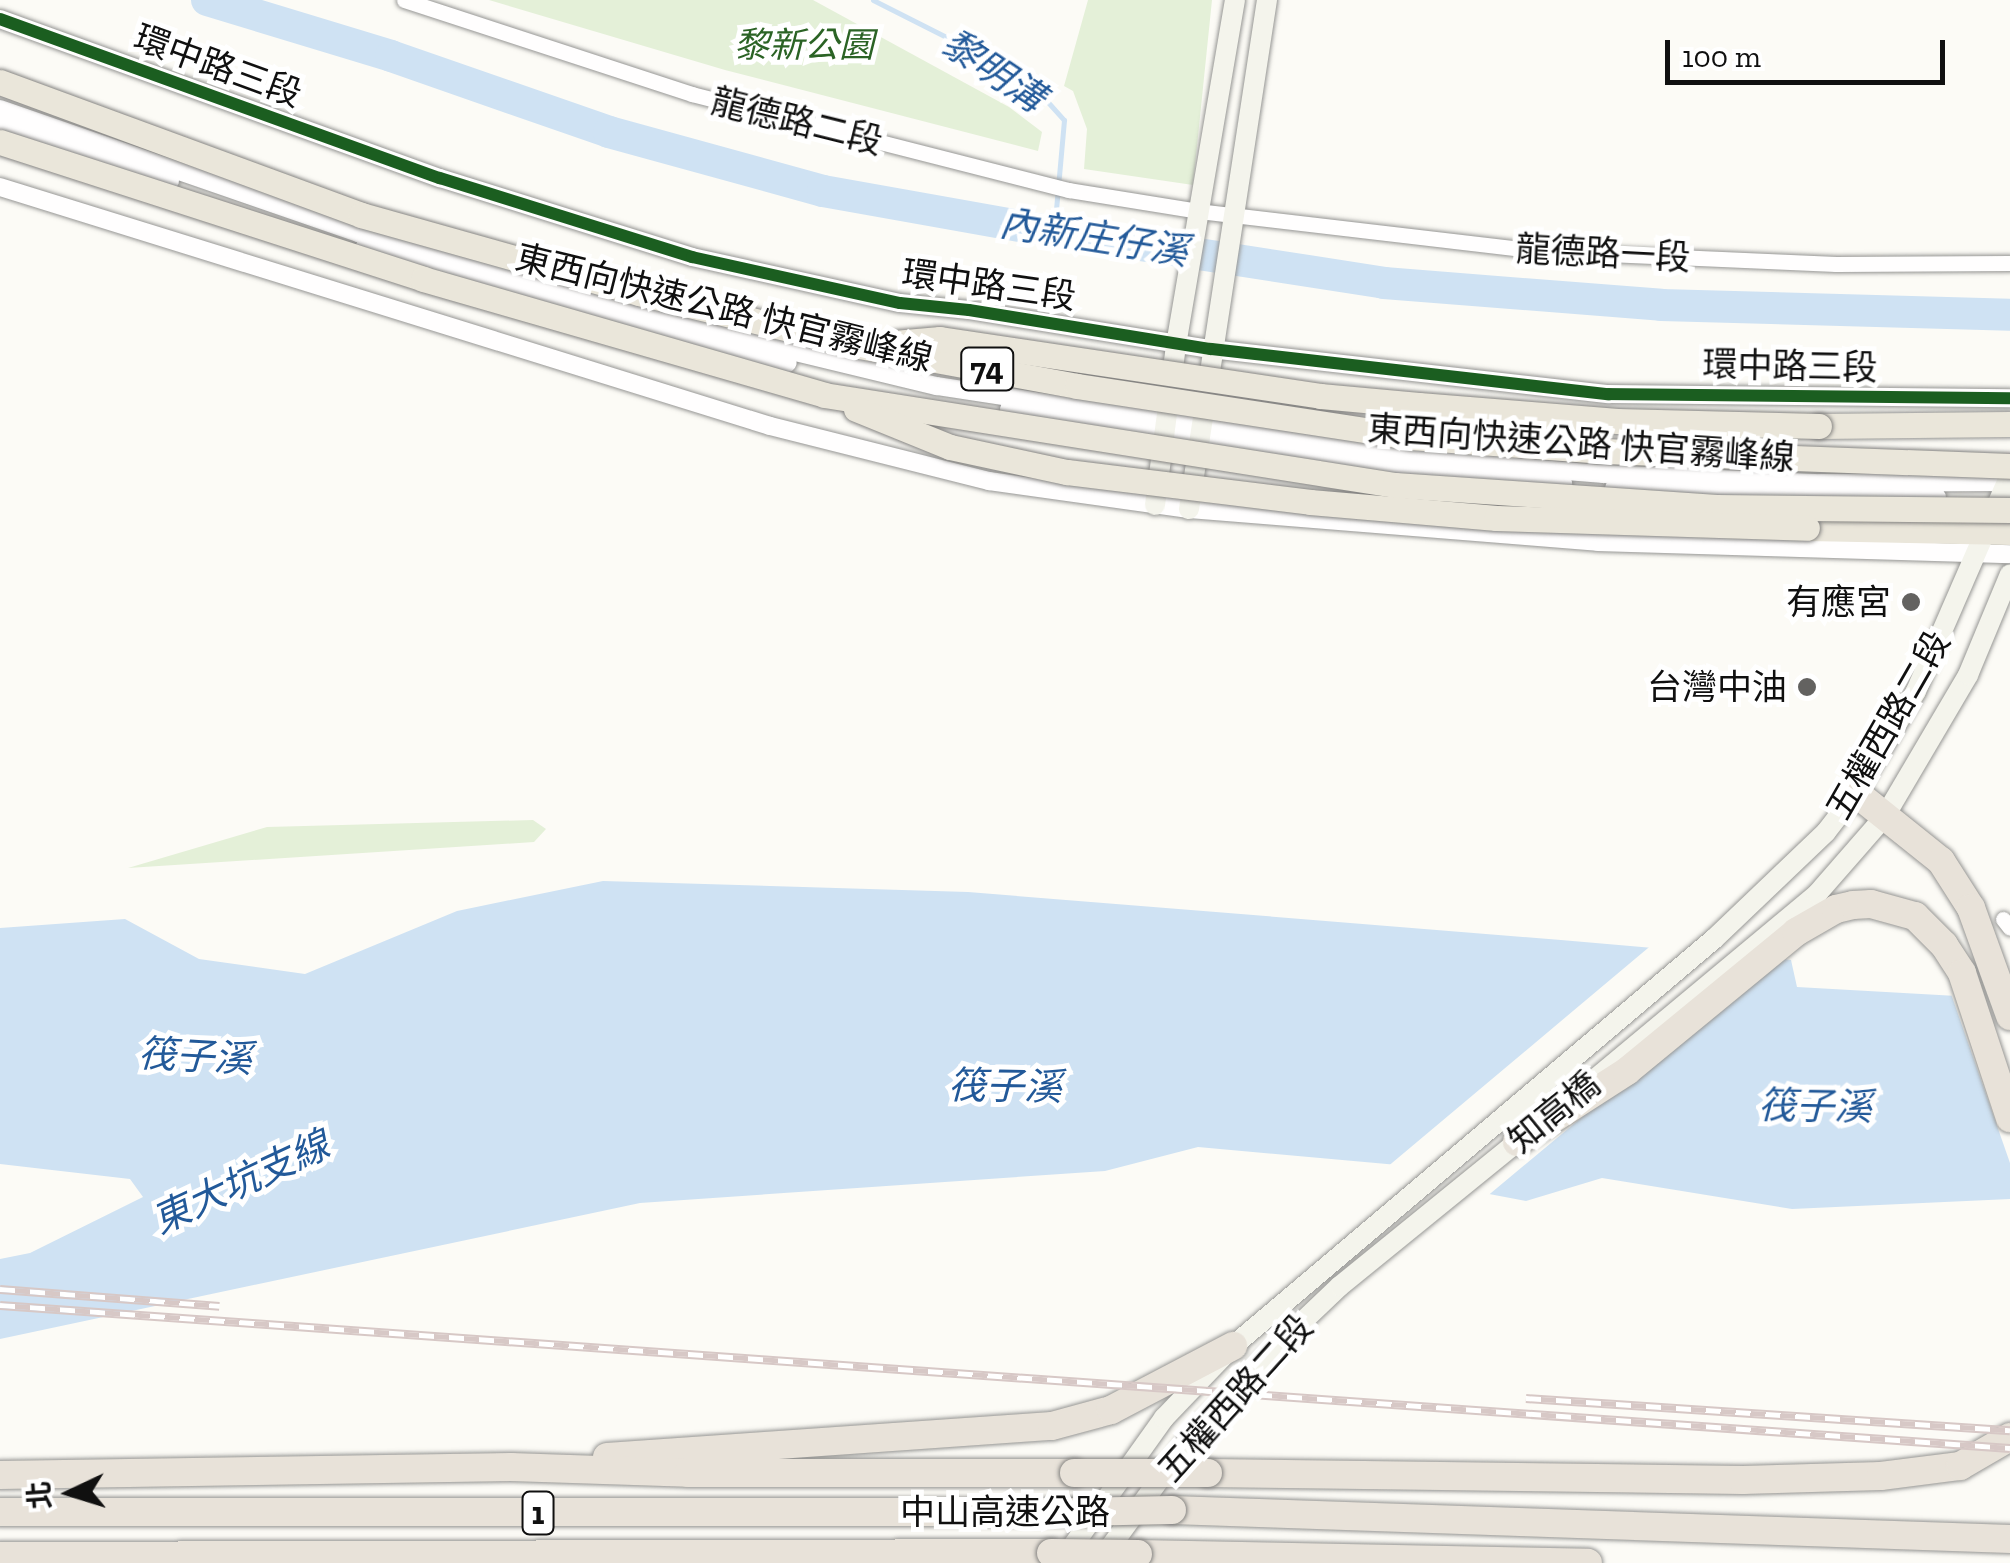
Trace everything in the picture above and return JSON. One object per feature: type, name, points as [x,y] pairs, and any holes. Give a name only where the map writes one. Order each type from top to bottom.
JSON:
[{"type":"highway","name":"東西向快速公路 快官霧峰線","points":[[0,82],[362,215],[639,294],[859,346],[1077,386],[1410,437],[2008,487]]},
{"type":"highway","name":"東西向快速公路 快官霧峰線","points":[[0,142],[423,280],[824,395],[1395,485],[1676,505],[2008,487]]},
{"type":"highway","points":[[859,346],[940,339],[1379,402],[1617,422],[2010,424]]},
{"type":"highway","points":[[824,395],[950,447],[1067,472],[1310,502],[1496,518],[1808,528],[1992,540]]},
{"type":"highway","points":[[1856,794],[1941,861],[1971,908],[2010,1016]]},
{"type":"highway","points":[[1518,1142],[1627,1070],[1796,932],[1836,908],[1871,904],[1915,916],[1930,928],[1962,974],[2010,1118]]},
{"type":"highway","points":[[511,1467],[660,1451],[1052,1426],[1111,1410],[1233,1346]]},
{"type":"highway","points":[[0,1475],[511,1467],[708,1473],[1074,1472],[1744,1480],[1881,1476],[1960,1466],[2010,1437]]},
{"type":"highway","name":"中山高速公路","points":[[0,1512],[1172,1510],[2010,1539]]},
{"type":"highway","name":"中山高速公路","points":[[0,1556],[1056,1558],[1138,1554],[1588,1563]]},
{"type":"main road","points":[[1156,505],[1176,345],[1235,0]]},
{"type":"main road","points":[[1189,509],[1230,216],[1267,0]]},
{"type":"main road","name":"五權西路二段","points":[[1714,939],[1826,832],[1856,794],[1916,691],[1992,540],[2008,487]]},
{"type":"main road","name":"五權西路二段","points":[[1768,937],[1816,894],[1884,816],[1968,675],[2010,574]]},
{"type":"main road","name":"知高橋","points":[[1340,1286],[1768,937]]},
{"type":"main road","name":"知高橋","points":[[1329,1266],[1714,939]]},
{"type":"main road","name":"五權西路二段","points":[[1056,1558],[1164,1418],[1233,1346],[1329,1266]]},
{"type":"main road","name":"五權西路二段","points":[[1099,1563],[1192,1434],[1340,1286]]},
{"type":"street","name":"龍德路二段","points":[[404,0],[692,94],[1034,182],[1198,212]]},
{"type":"street","points":[[452,17],[457,0]]},
{"type":"street","name":"環中路三段","points":[[0,19],[440,178],[692,257],[900,303],[969,310],[1211,350],[1608,394],[2010,398]]},
{"type":"street","points":[[0,109],[358,233],[630,312],[936,386],[1406,470],[1599,488],[2008,487]]},
{"type":"street","points":[[0,122],[354,244],[628,325],[933,396],[1165,428]]},
{"type":"street","points":[[0,188],[770,426],[989,481],[1189,509],[1598,542],[1992,540],[2010,554]]},
{"type":"street","name":"龍德路一段","points":[[1198,212],[1539,251],[1836,264],[2010,263]]},
{"type":"green space","name":"黎新公園","points":[[489,0],[813,0],[1009,107],[1042,132],[1038,151],[725,70]]},
{"type":"green space","points":[[1088,0],[1212,0],[1193,185],[1084,169],[1087,129],[1073,91],[1064,86]]},
{"type":"green space","points":[[533,820],[546,829],[534,842],[128,868],[267,827]]},
{"type":"water","points":[[603,881],[968,892],[1561,940],[1791,960],[1797,987],[2010,999],[2010,1199],[1792,1209],[1602,1178],[1526,1201],[1447,1186],[1409,1166],[1198,1147],[1105,1171],[640,1203],[0,1339],[0,1259],[30,1253],[143,1197],[130,1179],[0,1164],[0,928],[125,919],[199,959],[305,974],[457,911]]},
{"type":"pier","points":[[1654,943],[1778,954],[1485,1198],[1445,1190],[1408,1171],[1386,1168]]},
{"type":"pier","points":[[1950,991],[2010,994],[2010,1163]]},
{"type":"waterway","name":"內新庄仔溪","points":[[207,0],[391,56],[609,132],[823,191],[1037,229],[1384,283],[1661,305],[2010,315]]},
{"type":"waterway","name":"黎明溝","points":[[873,0],[986,57],[1046,100],[1064,120],[1054,232]]},
{"type":"railway","points":[[0,1289],[219,1306]]},
{"type":"railway","points":[[0,1305],[2010,1448]]},
{"type":"railway","points":[[1526,1398],[2010,1430]]},
{"type":"cycle path","points":[[0,19],[440,178],[692,257],[900,303],[969,310],[1211,349],[1608,394],[2010,398]]},
{"type":"place","name":"有應宮","points":[[1911,602]]},
{"type":"place","name":"台灣中油","points":[[1807,687]]},
{"type":"water label","name":"筏子溪","points":[[195,1057]]},
{"type":"water label","name":"筏子溪","points":[[1005,1087]]},
{"type":"water label","name":"筏子溪","points":[[1815,1107]]},
{"type":"water label","name":"東大坑支線","points":[[241,1183]]}]
